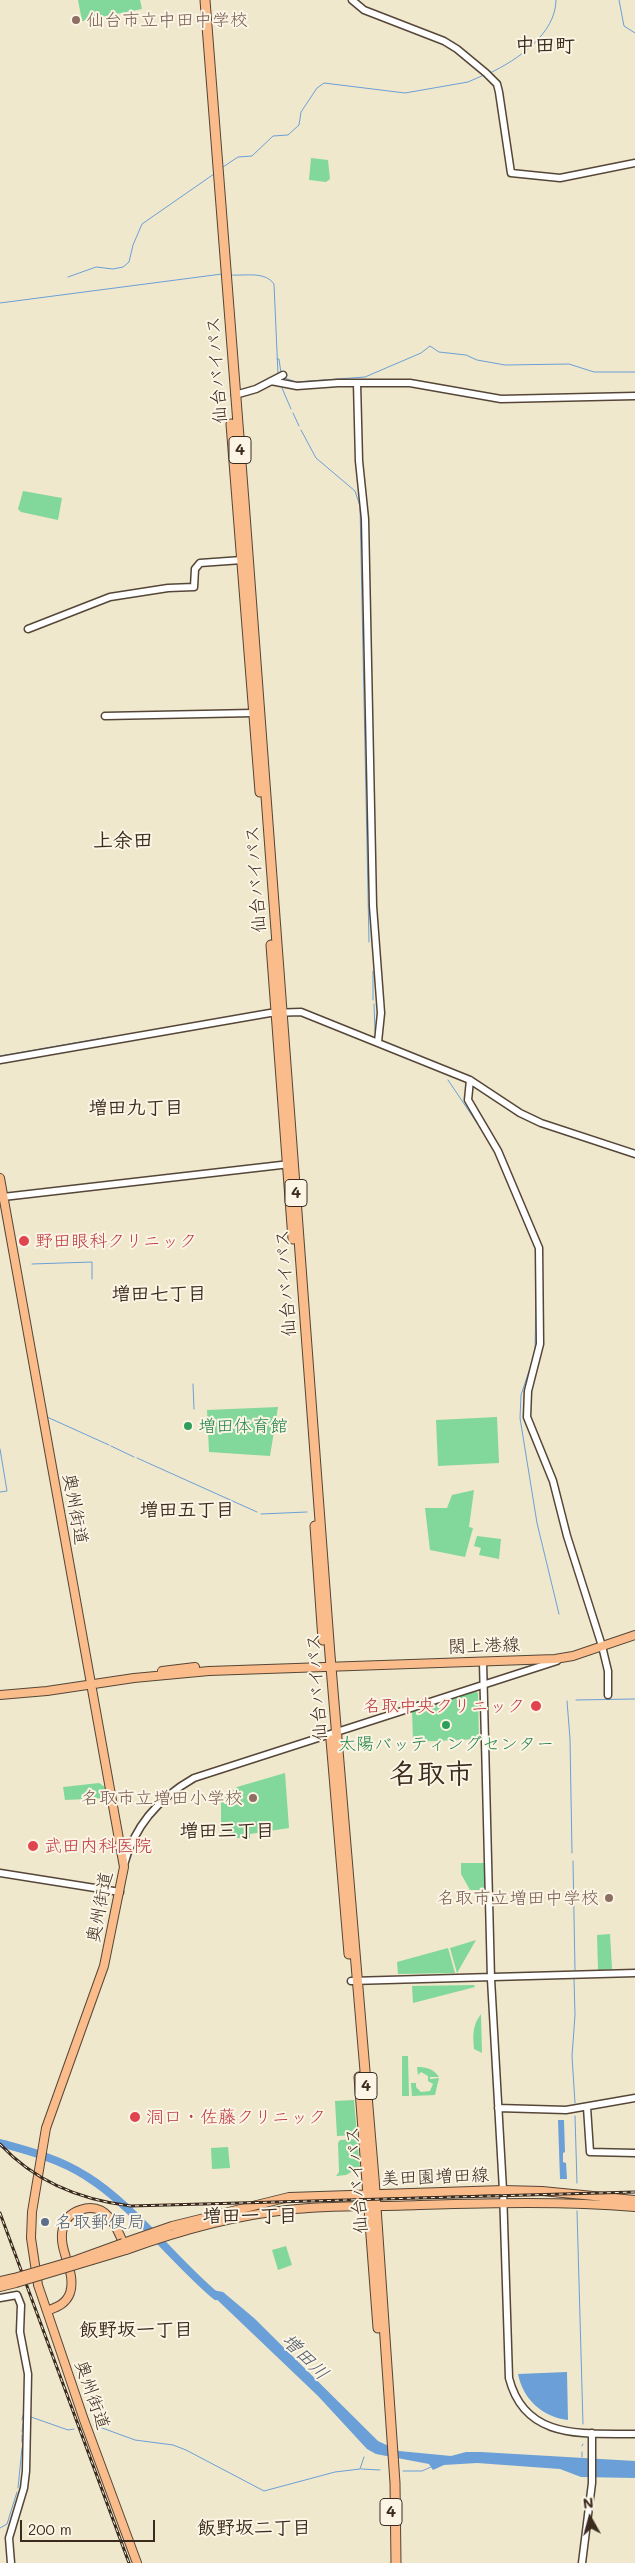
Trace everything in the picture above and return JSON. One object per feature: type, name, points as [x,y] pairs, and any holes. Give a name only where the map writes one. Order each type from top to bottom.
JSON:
[{"type":"highway","name":"仙台バイパス","points":[[200,0],[223,274],[253,713],[280,1012]]},
{"type":"highway","name":"仙台バイパス","points":[[205,0],[215,172]]},
{"type":"highway","name":"仙台バイパス","points":[[223,274],[234,395],[327,1666],[372,2193],[396,2563]]},
{"type":"highway","name":"仙台バイパス","points":[[390,2461],[390,2563]]},
{"type":"main road","name":"奥州街道","points":[[0,1178],[124,1867],[104,1966],[52,2112],[43,2145],[32,2212],[31,2250],[38,2284],[47,2311],[84,2420],[137,2563]]},
{"type":"main road","name":"閖上港線","points":[[0,1695],[91,1685],[134,1678],[209,1671],[534,1660],[573,1656],[635,1635]]},
{"type":"main road","name":"美田園増田線","points":[[124,2246],[172,2226],[280,2199],[372,2193],[542,2190],[635,2200]]},
{"type":"main road","name":"美田園増田線","points":[[124,2246],[254,2215],[286,2210],[503,2202],[635,2206]]},
{"type":"main road","points":[[0,2287],[15,2281],[76,2260],[124,2246],[111,2218],[104,2212],[93,2208],[74,2212],[65,2222],[62,2230],[62,2242],[71,2277],[71,2290],[65,2302],[47,2311]]},
{"type":"main road","points":[[0,2281],[15,2281]]},
{"type":"street","points":[[352,0],[364,10],[444,41],[497,84],[512,172],[559,178],[635,163]]},
{"type":"street","points":[[234,395],[277,378],[297,386],[357,383],[420,384],[501,399],[635,396]]},
{"type":"street","points":[[357,383],[359,461],[365,519],[373,906],[381,1013],[378,1042]]},
{"type":"street","points":[[28,629],[110,597],[168,588],[194,587],[194,568],[200,563],[242,560]]},
{"type":"street","points":[[105,716],[253,713]]},
{"type":"street","points":[[0,1060],[280,1012],[300,1012],[470,1080],[531,1118],[635,1154]]},
{"type":"street","points":[[470,1080],[467,1090],[468,1100],[498,1151],[539,1248],[540,1344],[528,1391],[527,1417],[553,1481],[567,1536],[602,1646],[608,1671],[608,1695]]},
{"type":"street","points":[[2,1197],[290,1164]]},
{"type":"street","points":[[124,1867],[131,1844],[153,1809],[170,1793],[194,1778],[484,1683],[573,1656]]},
{"type":"street","points":[[531,1669],[534,1660]]},
{"type":"street","points":[[483,1662],[491,1979],[503,2190],[508,2369],[512,2387],[520,2403],[539,2422],[556,2430],[635,2434]]},
{"type":"street","points":[[121,1848],[131,1844]]},
{"type":"street","points":[[0,1873],[120,1892]]},
{"type":"street","points":[[354,1981],[491,1979],[635,1973]]},
{"type":"street","points":[[498,2108],[550,2111],[587,2107],[635,2098]]},
{"type":"street","points":[[587,2107],[590,2152],[635,2153]]},
{"type":"street","points":[[0,2298],[17,2296],[21,2305],[20,2332],[28,2374],[26,2471],[24,2488],[9,2538],[11,2563]]},
{"type":"street","points":[[582,2563],[592,2483],[592,2433]]},
{"type":"green space","points":[[78,0],[140,0],[142,9],[82,21]]},
{"type":"green space","points":[[311,158],[328,160],[330,179],[326,182],[309,180]]},
{"type":"green space","points":[[23,491],[62,498],[58,520],[21,512],[18,509]]},
{"type":"green space","points":[[278,1407],[270,1456],[209,1452],[207,1410]]},
{"type":"green space","points":[[497,1417],[499,1463],[438,1466],[436,1420]]},
{"type":"green space","points":[[474,1490],[469,1527],[473,1528],[465,1557],[430,1550],[425,1508],[447,1508],[452,1495]]},
{"type":"green space","points":[[477,1536],[501,1539],[499,1559],[479,1555],[481,1548],[474,1546]]},
{"type":"green space","name":"太陽バッティングセンター","points":[[474,1691],[478,1693],[479,1739],[413,1742],[412,1710]]},
{"type":"green space","points":[[285,1773],[289,1828],[250,1834],[250,1838],[221,1838],[221,1801],[237,1787]]},
{"type":"green space","points":[[99,1783],[105,1787],[106,1798],[65,1800],[63,1787]]},
{"type":"green space","points":[[461,1863],[484,1863],[485,1894],[483,1894],[482,1890],[470,1890],[461,1874]]},
{"type":"green space","points":[[610,1934],[612,1969],[598,1970],[597,1935]]},
{"type":"green space","points":[[476,1940],[457,1973],[450,1948]]},
{"type":"green space","points":[[448,1948],[455,1973],[398,1974],[397,1962]]},
{"type":"green space","points":[[474,1985],[475,1987],[413,2003],[412,1986]]},
{"type":"green space","points":[[481,2014],[482,2053],[474,2049],[473,2039],[475,2027]]},
{"type":"green space","points":[[402,2056],[408,2056],[409,2096],[402,2096]]},
{"type":"green space","points":[[417,2067],[429,2069],[439,2077],[430,2077],[430,2079],[439,2078],[435,2095],[412,2096],[411,2083],[416,2083],[416,2087],[421,2092],[430,2091],[433,2084],[428,2081],[428,2076],[421,2072],[418,2075]]},
{"type":"green space","points":[[354,2100],[357,2135],[337,2136],[335,2101]]},
{"type":"green space","points":[[357,2139],[360,2167],[346,2175],[336,2176],[339,2172],[338,2143],[340,2140]]},
{"type":"green space","points":[[228,2147],[230,2168],[212,2169],[211,2148]]},
{"type":"green space","points":[[286,2246],[292,2265],[278,2270],[272,2250]]},
{"type":"water","points":[[558,2120],[564,2120],[565,2152],[563,2153],[563,2162],[566,2163],[567,2179],[560,2179]]},
{"type":"water","points":[[208,2291],[223,2292],[254,2318],[378,2441],[399,2451],[451,2456],[466,2452],[481,2452],[635,2461],[635,2478],[581,2477],[560,2469],[477,2463],[444,2465],[433,2470],[429,2464],[376,2454],[367,2449],[318,2396]]},
{"type":"water","points":[[567,2372],[568,2420],[550,2415],[535,2405],[524,2391],[518,2374]]},
{"type":"waterway","points":[[490,73],[523,53],[542,35],[554,12],[556,0]]},
{"type":"waterway","points":[[619,0],[624,26],[635,33]]},
{"type":"waterway","points":[[223,167],[238,157],[252,156],[273,136],[288,135],[299,125],[301,112],[317,88],[324,83],[405,93],[468,82],[484,75]]},
{"type":"waterway","points":[[68,277],[96,267],[113,269],[123,267],[129,262],[133,245],[142,224],[214,174]]},
{"type":"waterway","points":[[0,303],[222,274]]},
{"type":"waterway","points":[[231,275],[265,277],[274,284],[278,374]]},
{"type":"waterway","points":[[282,377],[296,382],[365,377],[421,353],[430,346],[439,352],[466,355],[477,360],[505,365],[569,364],[594,372],[635,372]]},
{"type":"waterway","points":[[277,359],[279,359],[281,373]]},
{"type":"waterway","points":[[282,388],[291,409]]},
{"type":"waterway","points":[[293,413],[299,426]]},
{"type":"waterway","points":[[301,430],[316,458],[355,491],[360,506],[369,942]]},
{"type":"waterway","points":[[373,971],[373,1000]]},
{"type":"waterway","points":[[374,1004],[375,1031]]},
{"type":"waterway","points":[[0,1056],[109,1037]]},
{"type":"waterway","points":[[448,1080],[483,1132]]},
{"type":"waterway","points":[[494,1150],[536,1250]]},
{"type":"waterway","points":[[32,1264],[92,1262],[92,1279]]},
{"type":"waterway","points":[[535,1352],[536,1297]]},
{"type":"waterway","points":[[534,1356],[521,1395],[520,1418],[537,1523],[559,1614]]},
{"type":"waterway","points":[[193,1384],[194,1409]]},
{"type":"waterway","points":[[47,1417],[109,1445]]},
{"type":"waterway","points":[[111,1446],[134,1457]]},
{"type":"waterway","points":[[0,1449],[7,1491],[0,1492]]},
{"type":"waterway","points":[[137,1458],[257,1512]]},
{"type":"waterway","points":[[261,1514],[307,1512]]},
{"type":"waterway","points":[[576,1700],[635,1699]]},
{"type":"waterway","points":[[567,1701],[570,1739],[572,1853]]},
{"type":"waterway","points":[[573,1861],[575,1970]]},
{"type":"waterway","points":[[574,1979],[575,2015],[572,2056],[575,2103]]},
{"type":"waterway","points":[[575,2116],[577,2183]]},
{"type":"waterway","name":"増田川","points":[[0,2143],[44,2156],[66,2165],[103,2188],[136,2217],[216,2296]]},
{"type":"waterway","points":[[577,2211],[583,2424]]},
{"type":"waterway","points":[[22,2420],[23,2415]]},
{"type":"waterway","points":[[31,2417],[68,2430],[74,2429]]},
{"type":"waterway","points":[[22,2432],[23,2424]]},
{"type":"waterway","points":[[94,2425],[135,2440],[173,2445],[186,2450],[264,2491],[335,2472],[360,2469],[364,2457]]},
{"type":"waterway","points":[[22,2435],[22,2442]]},
{"type":"waterway","points":[[18,2488],[22,2448]]},
{"type":"waterway","points":[[582,2452],[582,2457]]},
{"type":"waterway","points":[[403,2471],[422,2471],[431,2467]]},
{"type":"waterway","points":[[361,2469],[380,2470]]},
{"type":"waterway","points":[[0,2528],[7,2524],[17,2492]]},
{"type":"railway","points":[[0,2144],[28,2168],[60,2187],[94,2199],[131,2206],[635,2192]]},
{"type":"railway","points":[[0,2213],[129,2563]]},
{"type":"place","name":"仙台市立中田中学校","points":[[76,20]]},
{"type":"place","name":"野田眼科クリニック","points":[[24,1241]]},
{"type":"place","name":"増田体育館","points":[[188,1426]]},
{"type":"place","name":"名取中央クリニック","points":[[536,1706]]},
{"type":"place","name":"太陽バッティングセンター","points":[[446,1725]]},
{"type":"place","name":"名取市立増田小学校","points":[[253,1798]]},
{"type":"place","name":"武田内科医院","points":[[33,1846]]},
{"type":"place","name":"名取市立増田中学校","points":[[609,1898]]},
{"type":"place","name":"洞口・佐藤クリニック","points":[[135,2117]]},
{"type":"place","name":"名取郵便局","points":[[45,2222]]},
{"type":"district","name":"中田町","points":[[545,46]]},
{"type":"district","name":"上余田","points":[[123,841]]},
{"type":"district","name":"増田九丁目","points":[[136,1108]]},
{"type":"district","name":"増田七丁目","points":[[159,1294]]},
{"type":"district","name":"増田五丁目","points":[[187,1510]]},
{"type":"district","name":"名取市","points":[[431,1774]]},
{"type":"district","name":"増田三丁目","points":[[227,1831]]},
{"type":"district","name":"増田一丁目","points":[[250,2216]]},
{"type":"district","name":"飯野坂一丁目","points":[[136,2330]]},
{"type":"district","name":"飯野坂二丁目","points":[[254,2528]]}]
